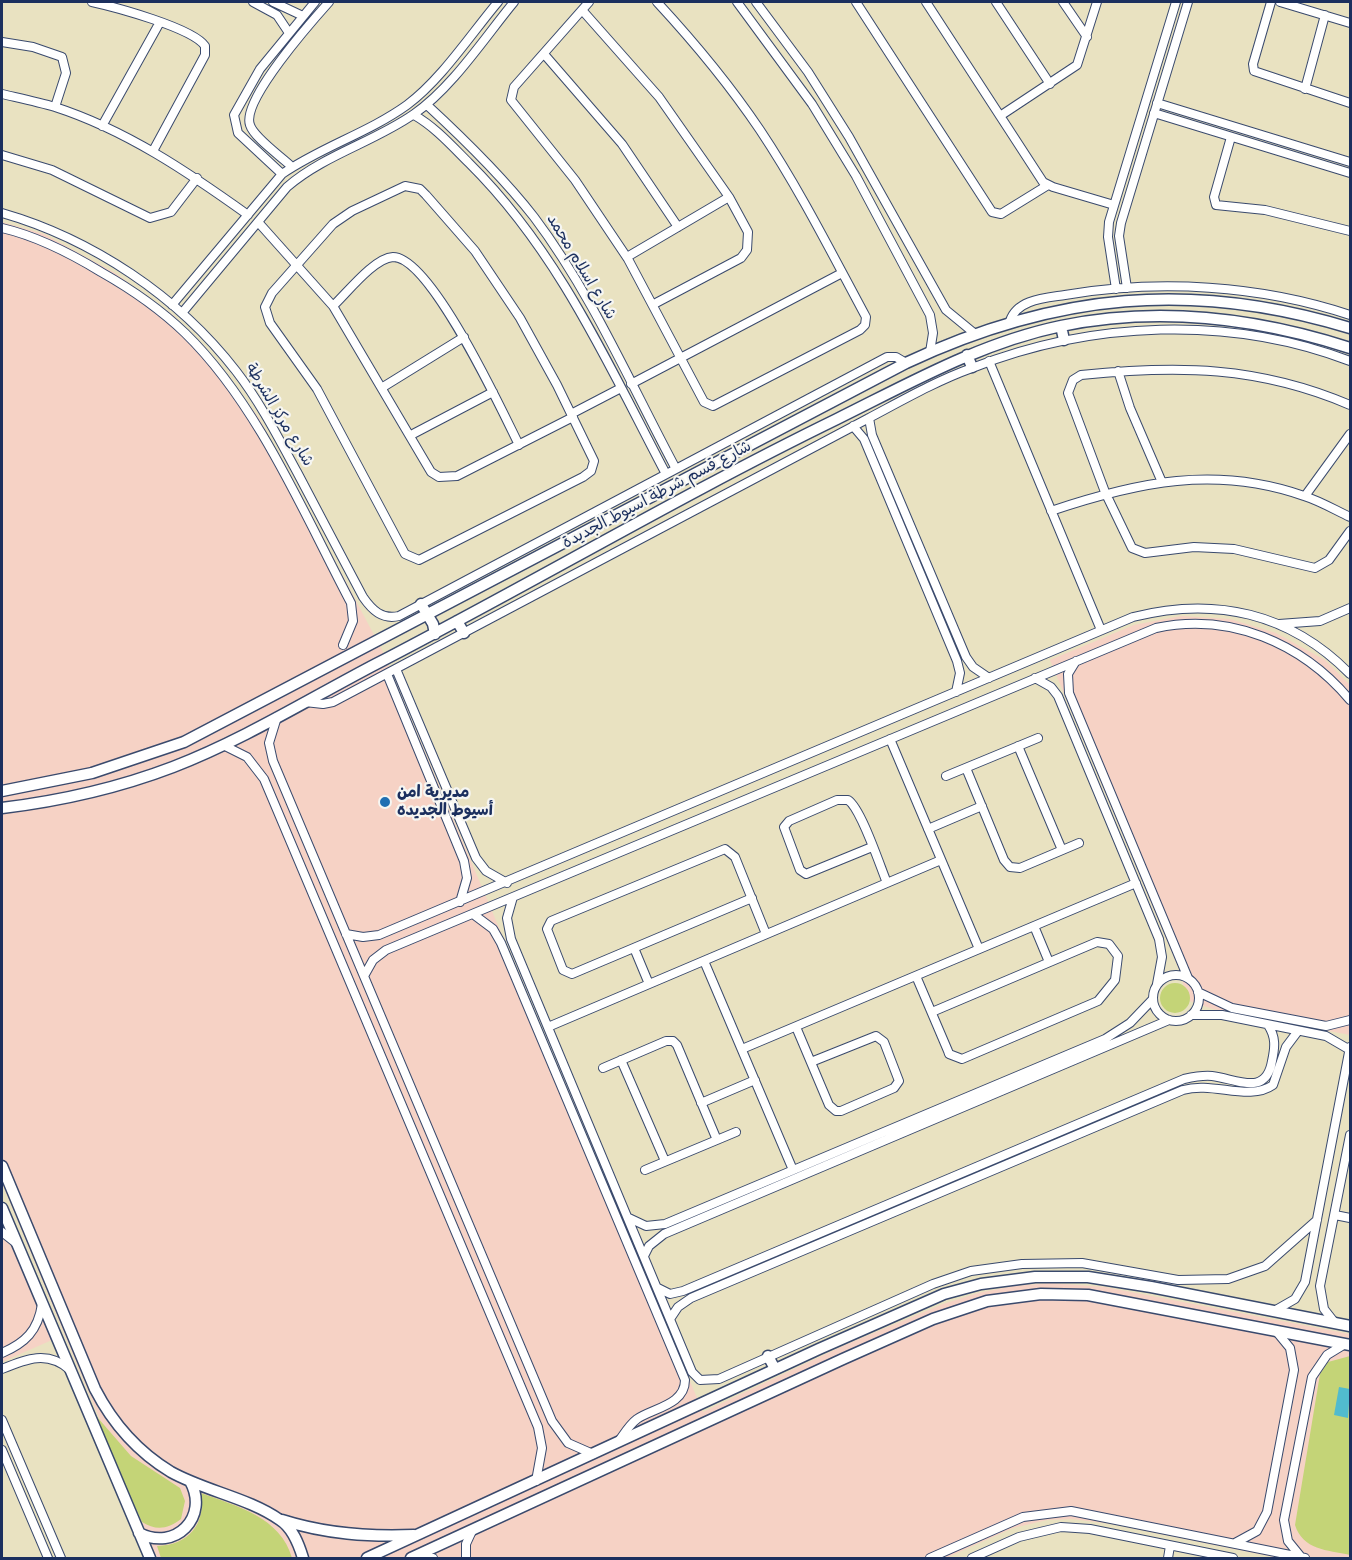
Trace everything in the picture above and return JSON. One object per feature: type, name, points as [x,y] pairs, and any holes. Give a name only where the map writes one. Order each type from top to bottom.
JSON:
[{"type":"main road","name":"شارع قسم شرطة اسيوط الجديدة","points":[[2,791],[92,773],[184,742],[906,363],[974,333],[1010,321],[1153,293],[1277,309],[1350,328]]},
{"type":"main road","points":[[1194,299],[1194,316]]},
{"type":"main road","name":"شارع قسم شرطة اسيوط الجديدة","points":[[2,808],[97,790],[152,774],[222,745],[435,634],[755,459],[967,355],[1061,326],[1134,317],[1194,316],[1279,328],[1350,348]]},
{"type":"main road","points":[[1010,321],[1015,339]]},
{"type":"main road","points":[[1061,326],[1064,340]]},
{"type":"main road","points":[[967,355],[972,367]]},
{"type":"main road","points":[[748,446],[755,459]]},
{"type":"main road","points":[[558,531],[564,543]]},
{"type":"main road","points":[[476,590],[483,606]]},
{"type":"main road","points":[[421,604],[433,624],[435,634]]},
{"type":"main road","points":[[457,621],[464,633]]},
{"type":"main road","points":[[343,645],[348,657]]},
{"type":"main road","points":[[399,652],[400,667]]},
{"type":"main road","points":[[92,773],[90,780],[97,790]]},
{"type":"main road","points":[[72,778],[77,785],[75,796]]},
{"type":"main road","points":[[2,1166],[103,1404],[123,1432],[147,1455],[190,1481],[282,1521],[348,1535],[420,1535]]},
{"type":"main road","points":[[2,1208],[150,1558]]},
{"type":"main road","points":[[1151,1287],[1154,1275]]},
{"type":"main road","points":[[368,1558],[819,1349],[944,1294],[981,1284],[1071,1276],[1151,1287],[1345,1323]]},
{"type":"main road","points":[[414,1557],[826,1366],[951,1312],[1025,1295],[1057,1293],[1104,1297],[1348,1345]]},
{"type":"main road","points":[[819,1349],[826,1366]]},
{"type":"main road","points":[[768,1356],[775,1369]]},
{"type":"main road","points":[[618,1443],[625,1459]]},
{"type":"main road","points":[[139,1533],[163,1539],[185,1530],[197,1506],[190,1481]]},
{"type":"main road","points":[[282,1521],[295,1538],[303,1558]]},
{"type":"street","points":[[92,2],[160,22],[202,41],[206,50],[153,151]]},
{"type":"street","points":[[253,2],[277,15],[293,44]]},
{"type":"street","points":[[273,2],[303,16]]},
{"type":"street","points":[[282,174],[238,134],[234,121],[237,109],[260,69],[315,2]]},
{"type":"street","points":[[292,167],[255,133],[248,116],[270,74],[329,2]]},
{"type":"street","points":[[172,306],[282,174],[391,115],[425,89],[498,2]]},
{"type":"street","points":[[182,313],[279,196],[306,172],[396,125],[427,105],[514,2]]},
{"type":"street","points":[[589,2],[514,87],[512,100],[575,180],[627,257],[654,304],[679,358],[707,405],[716,406],[863,328],[866,317],[805,203],[757,126],[699,47],[657,2]]},
{"type":"street","points":[[737,2],[810,100],[896,247],[930,315],[933,333],[930,352]]},
{"type":"street","points":[[756,2],[849,137],[946,310],[957,322],[974,333]]},
{"type":"street","points":[[856,2],[992,212],[1001,214],[1048,185]]},
{"type":"street","points":[[926,2],[1041,179],[1048,185],[1114,205]]},
{"type":"street","points":[[996,2],[1050,84]]},
{"type":"street","points":[[1063,2],[1087,37]]},
{"type":"street","points":[[1000,116],[1077,65],[1097,2]]},
{"type":"street","points":[[1116,289],[1108,233],[1114,205],[1176,2]]},
{"type":"street","points":[[1127,288],[1119,229],[1188,2]]},
{"type":"street","points":[[1271,2],[1253,64],[1254,70],[1350,103]]},
{"type":"street","points":[[1280,2],[1350,23]]},
{"type":"street","points":[[582,10],[659,97],[729,197],[748,232],[747,250],[733,263],[654,304]]},
{"type":"street","points":[[1305,88],[1325,15]]},
{"type":"street","points":[[102,126],[160,22]]},
{"type":"street","points":[[763,34],[774,26]]},
{"type":"street","points":[[2,42],[33,47],[62,57],[66,73],[55,107]]},
{"type":"street","points":[[544,54],[622,144],[678,227]]},
{"type":"street","points":[[2,94],[55,107],[102,126],[153,151],[197,178],[248,215]]},
{"type":"street","points":[[1157,103],[1350,162]]},
{"type":"street","name":"شارع اسلام محمد","points":[[427,105],[481,156],[535,218],[566,263],[676,469]]},
{"type":"street","points":[[1154,113],[1350,173]]},
{"type":"street","points":[[391,115],[396,125]]},
{"type":"street","name":"شارع اسلام محمد","points":[[414,115],[435,129],[518,217],[567,287],[666,474]]},
{"type":"street","points":[[1231,137],[1214,198],[1216,205],[1265,210],[1350,231]]},
{"type":"street","points":[[2,155],[52,170],[150,218],[171,212],[197,178]]},
{"type":"street","points":[[1129,155],[1140,158]]},
{"type":"street","points":[[405,186],[420,189],[488,270],[520,318],[592,456],[593,466],[588,474],[427,558],[411,558],[401,547],[317,389],[266,316],[268,300],[299,265],[328,228],[345,214],[405,186]]},
{"type":"street","points":[[271,188],[279,196]]},
{"type":"street","points":[[627,257],[729,197]]},
{"type":"street","name":"شارع مركز الشرطة","points":[[2,213],[39,226],[88,248],[149,287],[182,313],[219,350],[251,392],[367,603],[381,615],[395,617],[421,604]]},
{"type":"street","points":[[258,222],[299,265],[333,306],[383,387],[431,472],[448,478],[457,476],[519,445],[621,388]]},
{"type":"street","name":"شارع مركز الشرطة","points":[[2,228],[65,252],[142,298],[185,333],[204,354],[254,421],[351,603],[353,621],[343,645]]},
{"type":"street","points":[[333,306],[377,263],[394,257],[405,260],[414,268],[464,337],[519,445]]},
{"type":"street","points":[[631,384],[842,273]]},
{"type":"street","points":[[142,298],[149,287]]},
{"type":"street","points":[[1010,321],[1017,309],[1037,300],[1127,288],[1153,293],[1198,287],[1240,291],[1308,303],[1350,315]]},
{"type":"street","points":[[304,702],[330,703],[853,426],[972,367],[989,361],[1064,340],[1120,332],[1198,330],[1277,341],[1350,362]]},
{"type":"street","points":[[594,337],[603,332]]},
{"type":"street","points":[[383,387],[464,337]]},
{"type":"street","points":[[421,604],[887,357],[896,357],[906,363]]},
{"type":"street","points":[[989,361],[1101,630]]},
{"type":"street","points":[[1350,405],[1302,386],[1238,372],[1195,368],[1081,375],[1073,380],[1068,393],[1105,492],[1128,545],[1140,552],[1214,548],[1254,552],[1315,568],[1329,560],[1350,531]]},
{"type":"street","points":[[1118,371],[1130,408],[1161,480]]},
{"type":"street","points":[[411,435],[493,392]]},
{"type":"street","points":[[869,418],[872,435],[966,657],[973,667],[989,678]]},
{"type":"street","points":[[853,426],[864,439],[957,661],[960,680],[956,692]]},
{"type":"street","points":[[1305,496],[1350,434]]},
{"type":"street","points":[[1051,511],[1105,492],[1161,480],[1194,478],[1248,482],[1305,496],[1350,517]]},
{"type":"street","points":[[346,934],[374,936],[460,902],[1133,617],[1172,608],[1197,606],[1227,610],[1277,624],[1317,645],[1350,674]]},
{"type":"street","points":[[1277,624],[1320,621],[1350,608]]},
{"type":"street","points":[[1224,626],[1227,610]]},
{"type":"street","points":[[364,976],[373,960],[381,953],[1156,628],[1190,623],[1224,626],[1261,635],[1295,651],[1326,673],[1350,700]]},
{"type":"street","points":[[1076,661],[1068,674],[1067,689],[1188,978],[1198,992],[1232,1008],[1326,1026],[1350,1020]]},
{"type":"street","points":[[400,667],[476,858],[486,871],[507,883]]},
{"type":"street","points":[[387,674],[464,861],[467,878],[460,902]]},
{"type":"street","points":[[644,1256],[650,1246],[664,1234],[793,1170],[1112,1035],[1137,1017],[1153,999],[1161,950],[1146,907],[1058,696],[1051,687],[1035,678]]},
{"type":"street","points":[[905,714],[913,729]]},
{"type":"street","points":[[278,716],[269,743],[273,761],[556,1429],[576,1448],[593,1454]]},
{"type":"street","points":[[946,776],[1038,738]]},
{"type":"street","points":[[890,739],[979,949]]},
{"type":"street","points":[[222,745],[247,756],[264,779],[538,1427],[542,1448],[536,1481]]},
{"type":"street","points":[[1018,746],[1062,850]]},
{"type":"street","points":[[1081,752],[1091,748]]},
{"type":"street","points":[[966,768],[1004,860],[1010,867],[1020,868],[1079,843]]},
{"type":"street","points":[[872,847],[806,874],[800,870],[784,828],[789,821],[844,799],[854,804],[872,847],[887,883]]},
{"type":"street","points":[[928,829],[982,806]]},
{"type":"street","points":[[614,837],[620,852]]},
{"type":"street","points":[[752,898],[568,974],[559,960],[548,926],[551,921],[722,849],[734,854],[752,898],[766,934]]},
{"type":"street","points":[[548,1027],[941,860]]},
{"type":"street","points":[[742,1049],[1136,883]]},
{"type":"street","points":[[513,897],[507,918],[508,932],[658,1288],[688,1373],[684,1391],[678,1399],[635,1420],[618,1443]]},
{"type":"street","points":[[1146,907],[1156,903]]},
{"type":"street","points":[[473,914],[487,923],[498,936],[585,1142],[688,1373],[700,1380],[719,1379],[933,1284],[971,1271],[1022,1264],[1072,1263],[1118,1267],[1154,1275],[1205,1281],[1246,1274],[1278,1256],[1317,1220]]},
{"type":"street","points":[[1034,926],[1049,962]]},
{"type":"street","points":[[916,976],[950,1054],[962,1059],[1093,1004],[1110,990],[1119,968],[1116,952],[1109,944],[1101,941],[932,1012]]},
{"type":"street","points":[[634,948],[650,984]]},
{"type":"street","points":[[704,961],[793,1170]]},
{"type":"street","points":[[1157,984],[1171,975],[1188,978]]},
{"type":"street","points":[[521,990],[530,986]]},
{"type":"street","points":[[1191,1016],[1198,1002],[1198,992]]},
{"type":"street","points":[[1153,999],[1158,1012],[1170,1020]]},
{"type":"street","points":[[628,1218],[646,1226],[659,1226],[752,1192],[979,1102],[1170,1020],[1181,1020],[1191,1016],[1222,1016],[1331,1038],[1350,1049],[1348,1074],[1308,1266],[1299,1294],[1285,1307],[1274,1311]]},
{"type":"street","points":[[670,1319],[678,1307],[692,1298],[1184,1079],[1203,1076],[1246,1083],[1260,1082],[1270,1073],[1273,1056],[1275,1040],[1268,1025]]},
{"type":"street","points":[[796,1027],[829,1105],[836,1110],[842,1111],[894,1088],[899,1081],[884,1042],[876,1036],[811,1062]]},
{"type":"street","points":[[658,1288],[666,1293],[679,1293],[1192,1087],[1212,1086],[1261,1092],[1273,1084],[1286,1047],[1298,1031]]},
{"type":"street","points":[[603,1068],[666,1041],[673,1041],[717,1140]]},
{"type":"street","points":[[621,1060],[665,1161]]},
{"type":"street","points":[[701,1103],[755,1080]]},
{"type":"street","points":[[975,1093],[979,1102]]},
{"type":"street","points":[[404,1110],[418,1103]]},
{"type":"street","points":[[645,1170],[736,1132]]},
{"type":"street","points":[[1345,1323],[1324,1309],[1320,1298],[1323,1269],[1350,1135]]},
{"type":"street","points":[[585,1142],[594,1138]]},
{"type":"street","points":[[1335,1215],[1350,1218]]},
{"type":"street","points":[[2,1232],[16,1243]]},
{"type":"street","points":[[1308,1266],[1323,1269]]},
{"type":"street","points":[[2,1353],[27,1338],[39,1321],[42,1304]]},
{"type":"street","points":[[1234,1543],[1257,1531],[1267,1512],[1294,1370],[1290,1348],[1276,1330]]},
{"type":"street","points":[[27,1338],[34,1357]]},
{"type":"street","points":[[1303,1558],[1288,1541],[1284,1520],[1312,1377],[1327,1355],[1348,1345]]},
{"type":"street","points":[[2,1369],[34,1357],[54,1359],[70,1370]]},
{"type":"street","points":[[2,1420],[61,1558]]},
{"type":"street","points":[[2,1450],[4,1462],[48,1558]]},
{"type":"street","points":[[930,1558],[1011,1521],[1059,1510],[1095,1514],[1303,1558]]},
{"type":"street","points":[[972,1558],[1026,1534],[1061,1527],[1090,1530],[1233,1558]]},
{"type":"street","points":[[466,1558],[466,1544],[472,1531]]},
{"type":"street","points":[[1168,1558],[1170,1546]]},
{"type":"street","points":[[414,1557],[433,1558]]},
{"type":"shaded area","points":[[2,222],[44,234],[115,273],[173,315],[206,348],[259,418],[382,650],[703,1412],[845,1345],[943,1304],[978,1293],[1014,1286],[1050,1283],[1105,1287],[1350,1334],[1350,1558],[1278,1558],[1111,1524],[1072,1519],[1047,1520],[1013,1528],[946,1558],[157,1558],[2,1183]]},
{"type":"shaded area","points":[[1181,616],[1230,619],[1276,633],[1325,660],[1350,685],[1350,1035],[1213,1009],[1181,998],[1184,987],[1180,972],[1050,660],[1134,625]]},
{"type":"shaded area","points":[[7,1206],[61,1336],[2,1362],[2,1208]]},
{"type":"green space","points":[[1175,983],[1186,987],[1190,998],[1186,1009],[1175,1013],[1164,1009],[1160,998],[1164,987]]},
{"type":"green space","points":[[1350,1356],[1350,1555],[1317,1548],[1304,1540],[1295,1525],[1320,1374],[1328,1362]]},
{"type":"green space","points":[[91,1410],[131,1456],[180,1488],[185,1501],[181,1519],[162,1528],[152,1527],[142,1522]]},
{"type":"green space","points":[[201,1493],[242,1508],[268,1523],[278,1532],[292,1558],[161,1558],[157,1546],[178,1542],[193,1531],[198,1523],[202,1504]]},
{"type":"water","points":[[1339,1387],[1350,1389],[1348,1418],[1334,1415]]},
{"type":"place","name":"مديرية امن أسيوط الجديده","points":[[385,802]]}]
